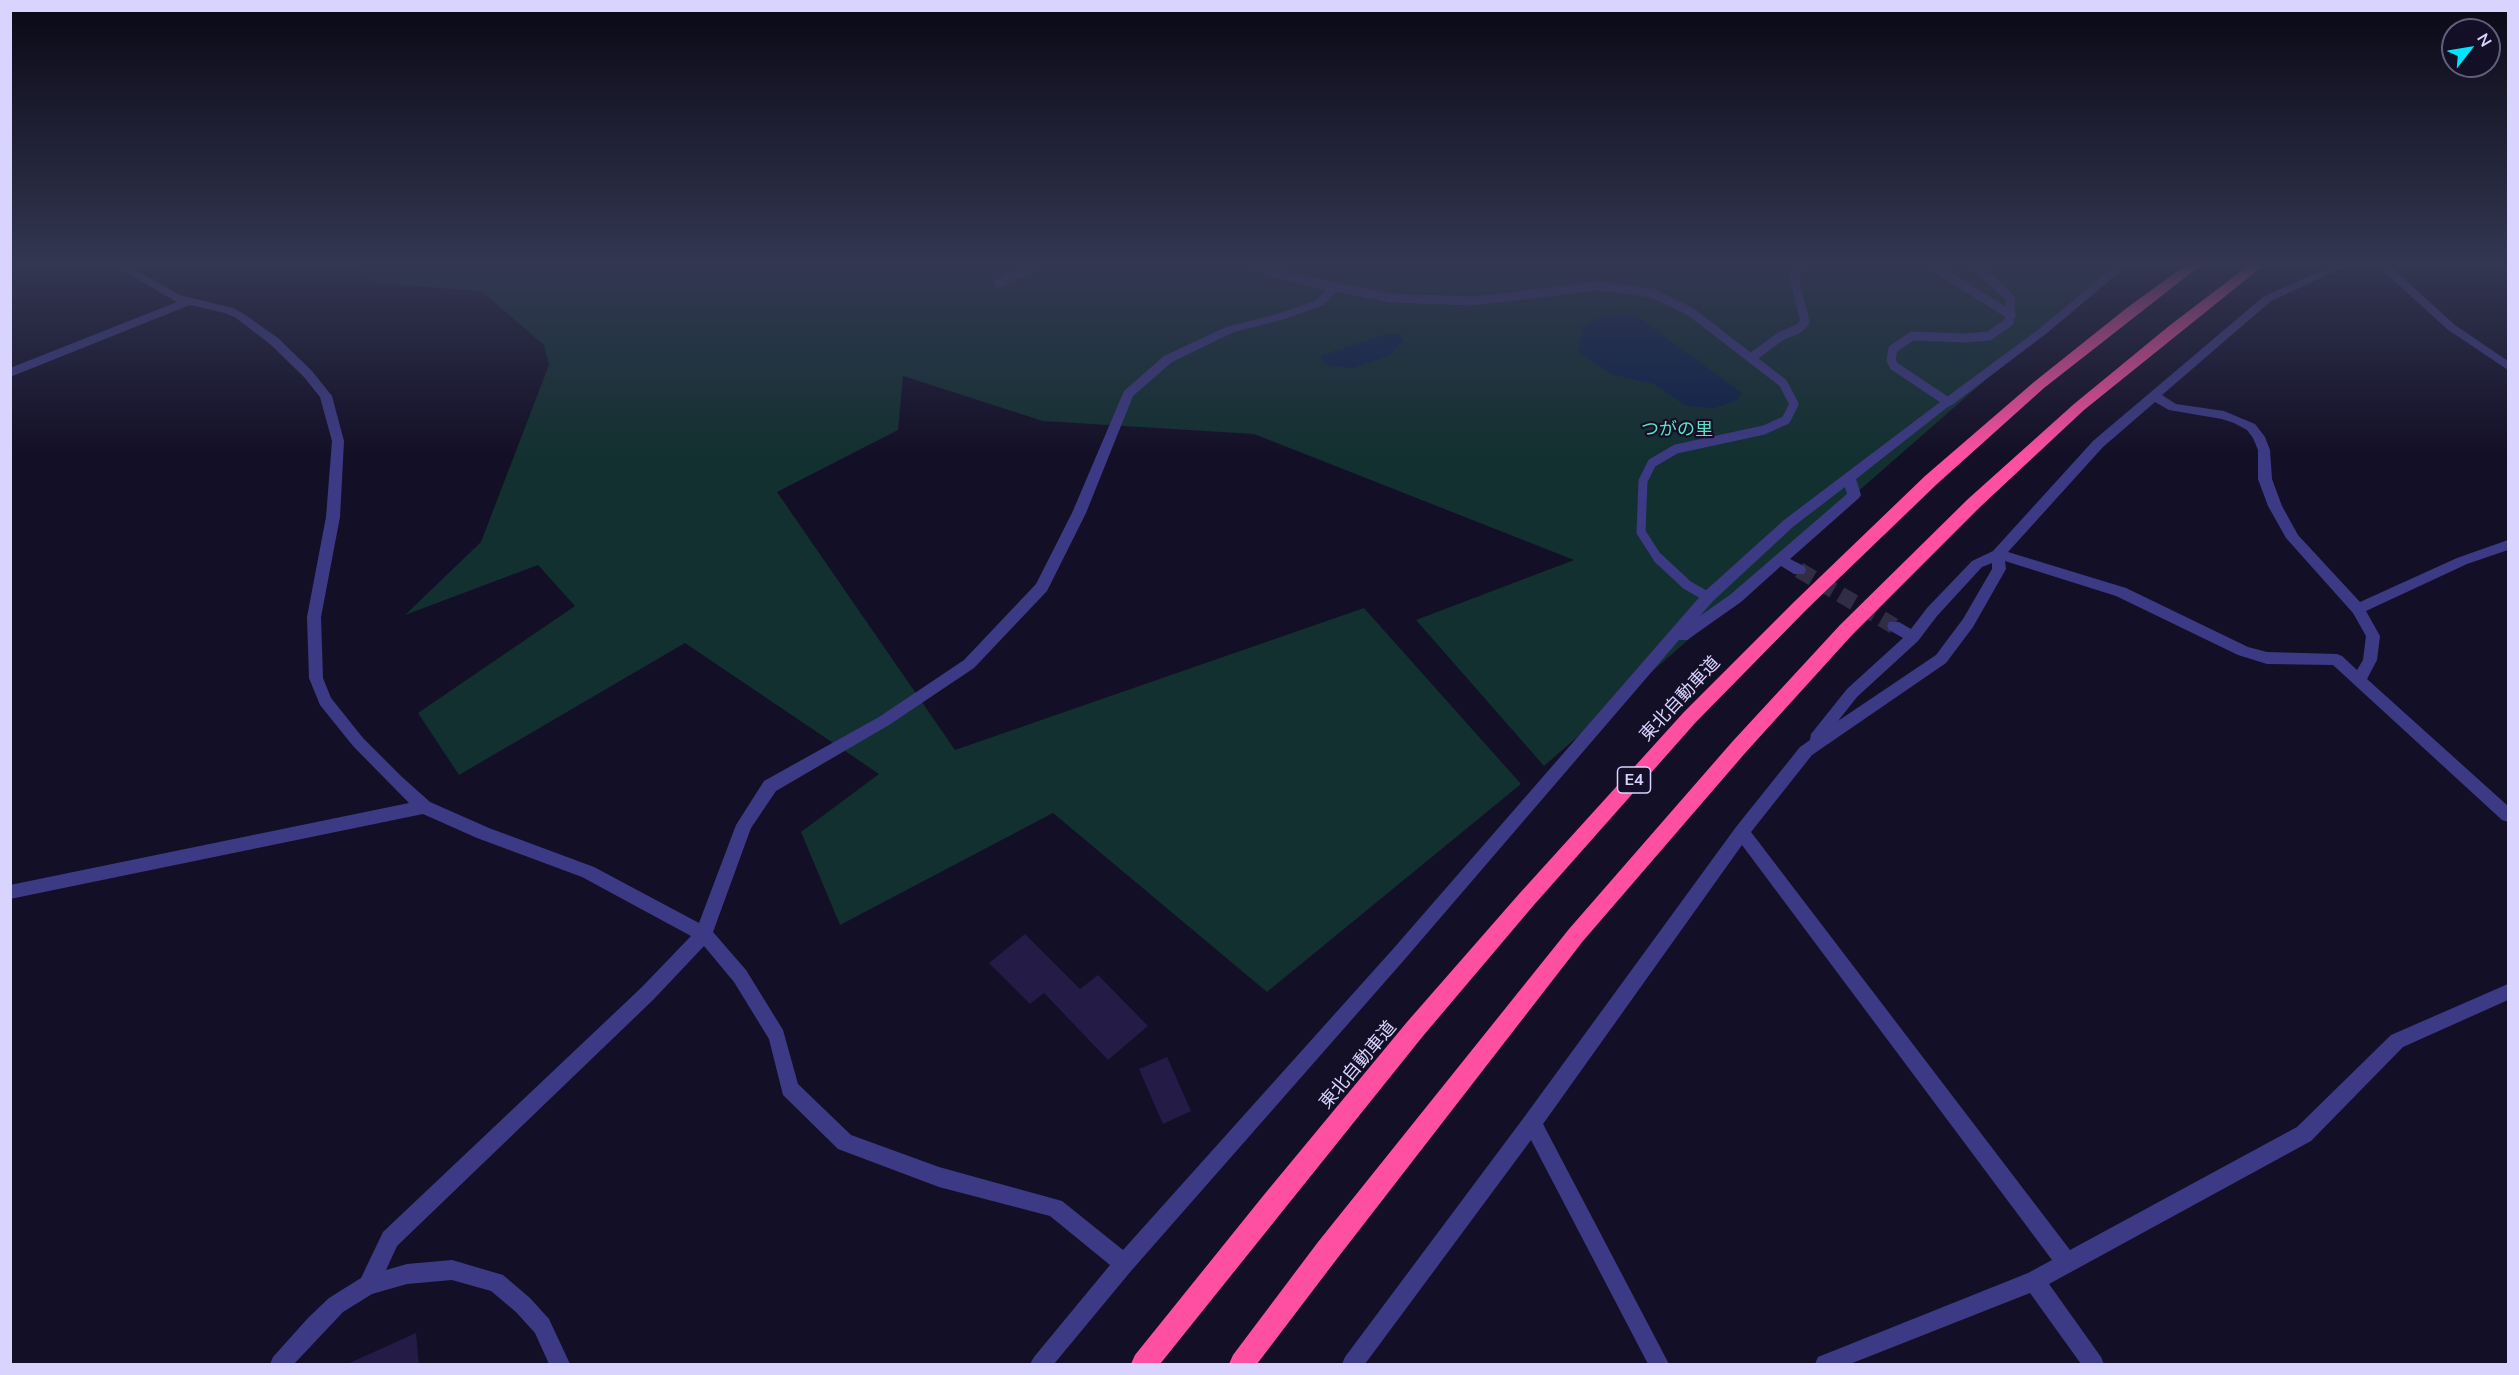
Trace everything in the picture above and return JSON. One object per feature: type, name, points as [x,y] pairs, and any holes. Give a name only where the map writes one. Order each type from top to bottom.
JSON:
[{"type":"highway","name":"東北自動車道","points":[[1144,1365],[1271,1204],[1415,1029],[1526,900],[1690,717],[1801,605],[1931,480],[2039,385],[2109,329]]},
{"type":"highway","points":[[1242,1365],[1334,1241],[1576,935],[1739,747],[1846,630],[1974,502],[2079,407],[2174,329]]},
{"type":"street","points":[[10,373],[119,329]]},
{"type":"street","points":[[258,329],[274,341],[308,374],[326,396],[338,441],[333,518],[314,617],[316,678],[325,700],[358,742],[424,807],[483,833],[588,872],[704,934],[740,976],[777,1036],[790,1089],[845,1142],[939,1177],[1055,1208],[1124,1264]]},
{"type":"street","points":[[368,1285],[390,1239],[648,993],[704,934],[744,825],[770,786],[884,721],[969,664],[1042,587],[1079,513],[1128,394],[1168,359],[1228,329]]},
{"type":"street","points":[[1041,1365],[1124,1264],[1391,963],[1708,597],[1789,523],[2045,329]]},
{"type":"street","points":[[1352,1365],[1532,1123],[1742,832],[1852,693],[1913,637],[1932,612],[1977,564],[1998,554],[2098,444],[2232,329]]},
{"type":"street","points":[[2454,329],[2508,366]]},
{"type":"street","points":[[2155,396],[2173,407],[2224,415],[2251,427],[2259,437],[2264,450],[2265,479],[2275,506],[2293,538],[2358,609],[2373,636],[2370,660],[2359,680]]},
{"type":"street","points":[[1664,648],[1736,598],[1854,495],[1849,478]]},
{"type":"street","points":[[2358,609],[2462,561],[2508,545]]},
{"type":"street","points":[[1998,554],[2121,592],[2243,651],[2266,658],[2337,660],[2508,815]]},
{"type":"street","points":[[1806,751],[1941,659],[1968,623],[2000,569],[1998,554]]},
{"type":"street","points":[[1780,559],[1799,570]]},
{"type":"street","points":[[1894,626],[1913,637]]},
{"type":"street","points":[[10,892],[424,807]]},
{"type":"street","points":[[1742,832],[2067,1263]]},
{"type":"street","points":[[1825,1365],[2034,1281],[2304,1134],[2397,1041],[2508,992]]},
{"type":"street","points":[[1532,1123],[1659,1365]]},
{"type":"street","points":[[280,1365],[336,1305],[368,1285],[407,1274],[452,1270],[496,1282],[523,1305],[542,1326],[560,1365]]},
{"type":"street","points":[[2034,1281],[2094,1365]]},
{"type":"lane","points":[[1708,597],[1687,585],[1659,560],[1641,532],[1643,481],[1653,463],[1676,449],[1747,435],[1786,420],[1794,404],[1783,383],[1713,329]]},
{"type":"lane","points":[[1751,358],[1781,336],[1798,329]]},
{"type":"lane","points":[[1948,402],[1894,366],[1891,360],[1893,349],[1912,336],[1966,338],[1989,336],[1999,329]]},
{"type":"green space","name":"つがの里","points":[[526,329],[2044,329],[1544,766],[1416,620],[1574,560],[1254,434],[1043,421],[903,376],[898,430],[777,492],[955,750],[1364,608],[1521,784],[1267,992],[1053,813],[840,925],[801,832],[879,774],[685,643],[459,775],[418,713],[575,606],[538,565],[405,615],[481,542],[549,365],[544,345]]},
{"type":"water","points":[[1582,329],[1654,329],[1742,393],[1737,400],[1715,408],[1686,406],[1654,384],[1611,374],[1579,353]]},
{"type":"water","points":[[1389,333],[1398,333],[1404,341],[1389,356],[1353,368],[1326,365],[1320,356]]},
{"type":"building","points":[[1025,934],[1080,989],[1098,975],[1148,1026],[1108,1060],[1044,993],[1030,1004],[989,963]]},
{"type":"building","points":[[1167,1057],[1191,1111],[1163,1124],[1139,1069]]},
{"type":"building","points":[[416,1333],[419,1365],[345,1365]]},
{"type":"tunnel","points":[[1799,570],[1894,626]]}]
